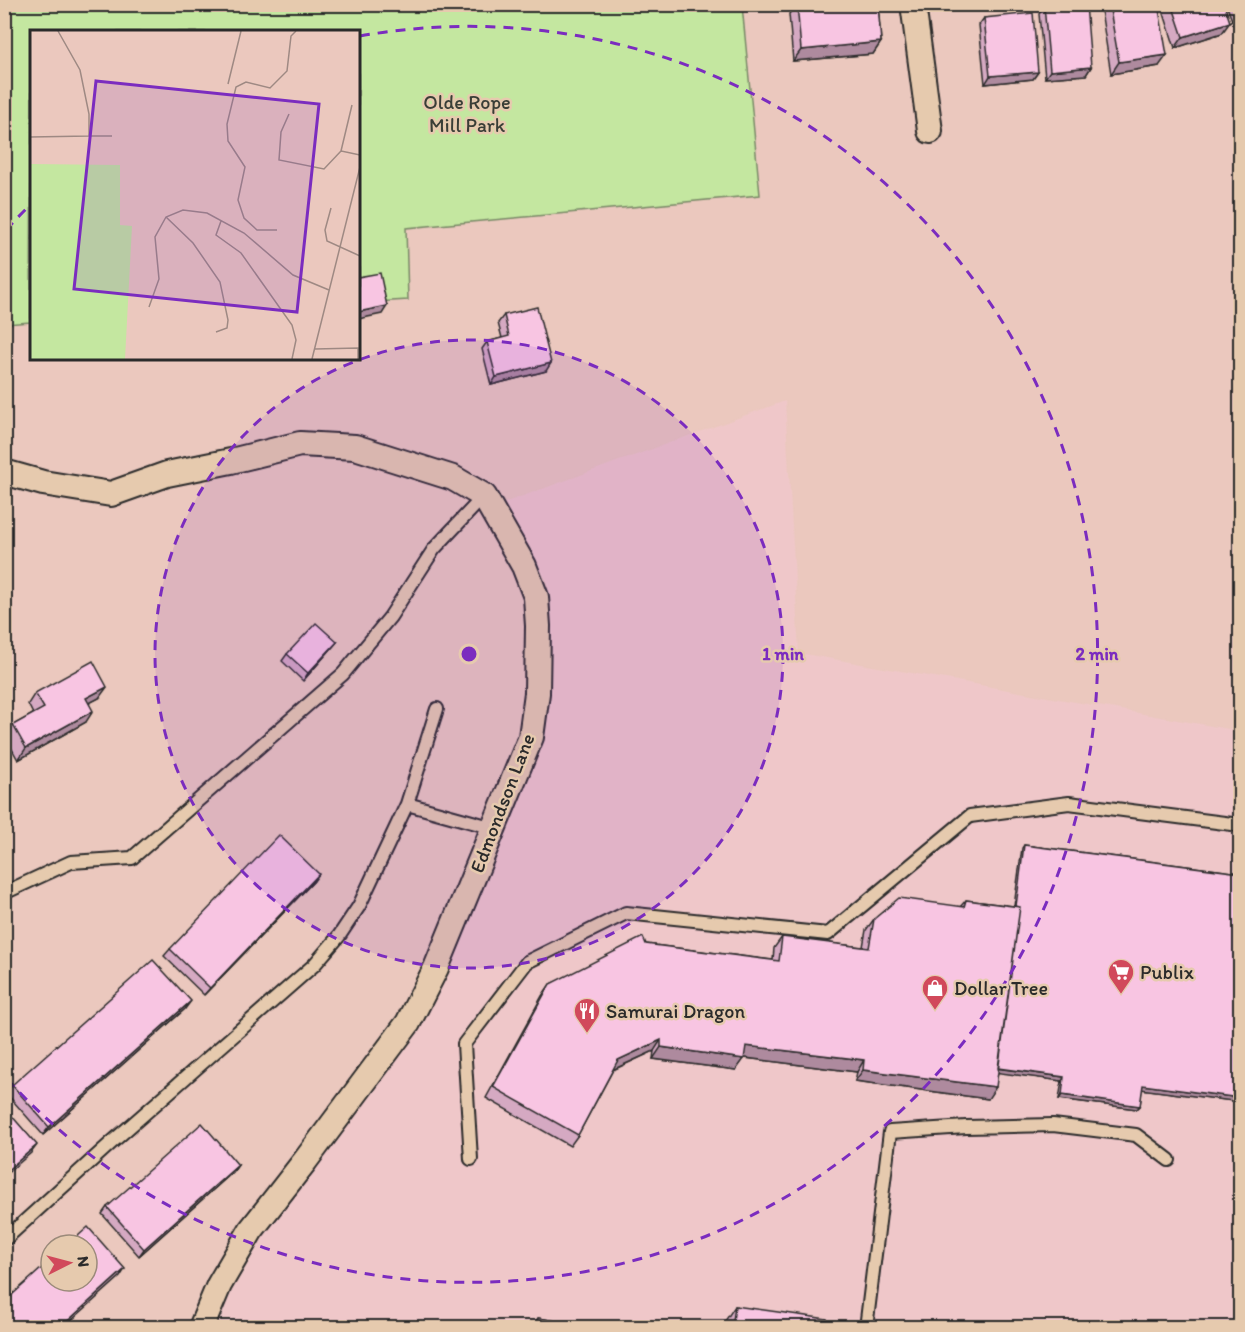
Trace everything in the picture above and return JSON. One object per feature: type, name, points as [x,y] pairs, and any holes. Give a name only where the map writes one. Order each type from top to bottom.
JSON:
[{"type":"street","points":[[913,4],[930,131]]},
{"type":"street","points":[[4,472],[42,483],[111,494],[167,474],[300,444],[355,447],[453,478],[484,496]]},
{"type":"street","name":"Edmondson Lane","points":[[201,1328],[219,1285],[251,1230],[408,1023],[436,968],[531,737],[537,693],[536,597],[524,566],[484,496]]},
{"type":"lane","points":[[4,893],[71,862],[132,858],[343,674],[390,617],[434,549],[484,496]]},
{"type":"lane","points":[[4,1240],[314,965],[339,936],[359,906],[407,804],[437,709]]},
{"type":"lane","points":[[471,1160],[464,1044],[527,962],[626,913],[828,934],[970,816],[1069,803],[1240,825]]},
{"type":"lane","points":[[407,804],[494,828]]},
{"type":"lane","points":[[866,1328],[890,1132],[1053,1125],[1136,1135],[1169,1160]]},
{"type":"shaded area","points":[[785,401],[799,653],[1240,731],[1240,1327],[211,1328],[292,1187],[480,887],[548,665],[547,581],[501,504]]},
{"type":"green space","name":"Olde Rope Mill Park","points":[[5,5],[742,5],[760,195],[406,228],[408,300],[360,303],[360,30],[30,30],[30,322],[5,324]]},
{"type":"building","points":[[797,4],[878,4],[881,42],[801,50]]},
{"type":"building","points":[[1086,4],[1091,67],[1050,71],[1044,6]]},
{"type":"building","points":[[1109,4],[1158,4],[1167,55],[1119,62]]},
{"type":"building","points":[[1172,4],[1224,4],[1230,22],[1183,37]]},
{"type":"building","points":[[1234,4],[1240,4],[1240,11],[1237,12]]},
{"type":"building","points":[[1033,13],[1038,72],[990,76],[984,18]]},
{"type":"building","points":[[380,273],[387,306],[360,312],[360,277]]},
{"type":"building","points":[[537,307],[551,363],[496,377],[487,342],[509,336],[504,315]]},
{"type":"building","points":[[316,623],[337,642],[308,673],[287,654]]},
{"type":"building","points":[[93,661],[107,687],[86,698],[93,711],[26,748],[13,725],[44,708],[35,693]]},
{"type":"building","points":[[279,835],[319,874],[210,988],[170,949]]},
{"type":"building","name":"Publix","points":[[1024,845],[1240,873],[1240,1098],[1143,1085],[1140,1106],[1062,1095],[1064,1077],[998,1068],[1020,907],[1016,906]]},
{"type":"building","points":[[899,898],[964,907],[966,900],[1020,907],[996,1087],[863,1070],[864,1060],[746,1046],[744,1059],[661,1047],[661,1040],[618,1060],[578,1135],[493,1087],[550,984],[643,937],[646,944],[779,961],[782,937],[869,948],[874,919]]},
{"type":"building","points":[[153,960],[191,1001],[49,1127],[12,1085]]},
{"type":"building","points":[[4,1107],[37,1145],[4,1173]]},
{"type":"building","points":[[202,1123],[238,1165],[144,1249],[107,1207]]},
{"type":"building","points":[[88,1227],[93,1233],[81,1233]]},
{"type":"building","points":[[99,1239],[125,1269],[99,1293]]},
{"type":"building","points":[[39,1271],[39,1293],[99,1293],[60,1328],[4,1328],[4,1302]]},
{"type":"building","points":[[735,1306],[827,1319],[826,1328],[732,1328]]},
{"type":"building","points":[[538,1318],[598,1328],[536,1328]]},
{"type":"place","name":"Publix","points":[[1121,995]]},
{"type":"place","name":"Dollar Tree","points":[[935,1011]]},
{"type":"place","name":"Samurai Dragon","points":[[587,1034]]}]
